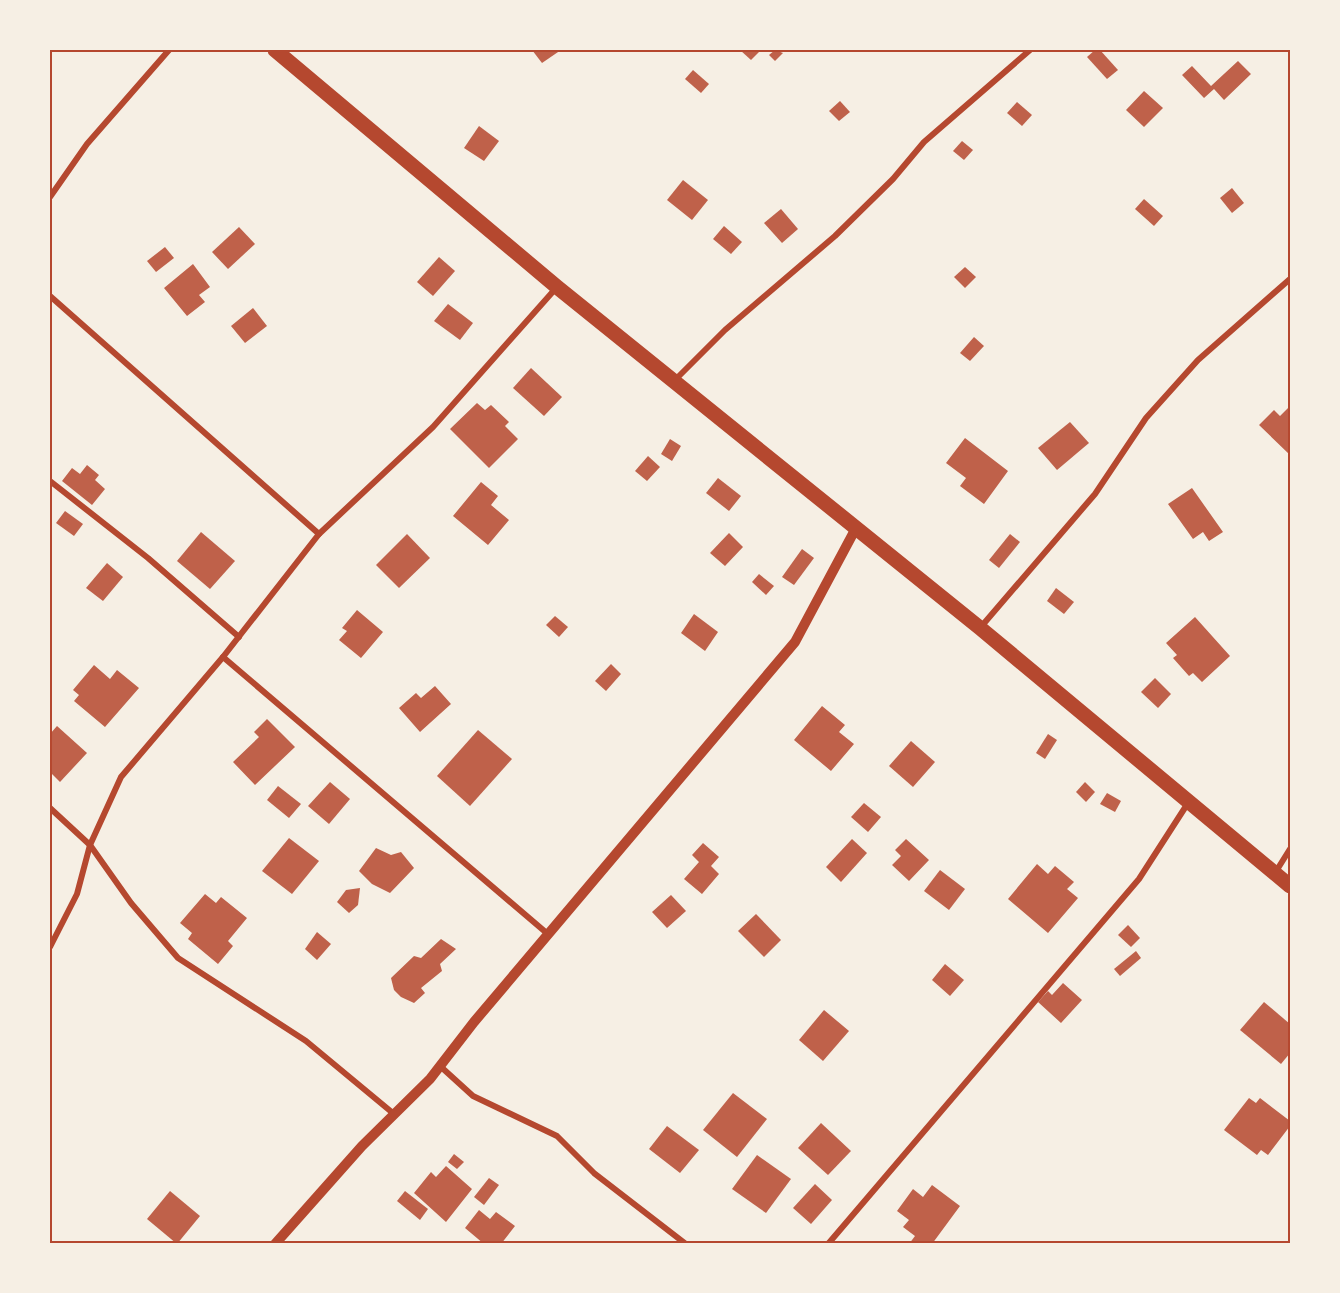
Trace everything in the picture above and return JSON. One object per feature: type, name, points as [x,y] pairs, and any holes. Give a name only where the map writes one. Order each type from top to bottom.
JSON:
[{"type":"main road","points":[[275,50],[557,287],[980,628],[1290,886]]},
{"type":"street","points":[[50,197],[87,144],[169,50]]},
{"type":"street","points":[[675,381],[725,330],[835,236],[893,178],[924,142],[1030,50]]},
{"type":"street","points":[[980,628],[1095,494],[1146,418],[1198,360],[1290,279]]},
{"type":"street","points":[[50,947],[77,894],[90,845],[122,777],[223,657],[319,534],[433,427],[557,287]]},
{"type":"street","points":[[50,296],[319,534]]},
{"type":"street","points":[[50,481],[148,558],[239,637]]},
{"type":"street","points":[[275,1244],[362,1146],[440,1066],[474,1022],[795,642],[856,528]]},
{"type":"street","points":[[223,657],[549,935]]},
{"type":"street","points":[[828,1244],[1138,879],[1189,801]]},
{"type":"street","points":[[50,808],[90,845],[131,903],[178,958],[306,1041],[394,1114]]},
{"type":"street","points":[[1274,873],[1290,849]]},
{"type":"street","points":[[440,1066],[473,1096],[557,1136],[594,1173],[686,1244]]},
{"type":"building","points":[[532,50],[561,50],[542,63]]},
{"type":"building","points":[[740,50],[761,50],[751,60]]},
{"type":"building","points":[[775,50],[783,53],[775,61],[769,55]]},
{"type":"building","points":[[1095,50],[1100,50],[1118,70],[1107,79],[1087,57]]},
{"type":"building","points":[[1238,61],[1251,74],[1224,100],[1214,89],[1204,98],[1182,75],[1192,66],[1211,86]]},
{"type":"building","points":[[693,70],[709,84],[701,93],[685,79]]},
{"type":"building","points":[[1144,91],[1163,108],[1144,127],[1126,110]]},
{"type":"building","points":[[840,101],[850,112],[839,121],[829,111]]},
{"type":"building","points":[[1017,102],[1032,115],[1022,126],[1007,113]]},
{"type":"building","points":[[479,126],[499,141],[484,161],[464,148]]},
{"type":"building","points":[[962,141],[973,150],[964,160],[953,151]]},
{"type":"building","points":[[683,180],[708,200],[692,220],[667,200]]},
{"type":"building","points":[[1232,188],[1244,203],[1232,213],[1220,198]]},
{"type":"building","points":[[1144,199],[1163,216],[1154,226],[1135,209]]},
{"type":"building","points":[[781,209],[798,229],[782,243],[764,223]]},
{"type":"building","points":[[724,226],[742,242],[731,254],[713,239]]},
{"type":"building","points":[[239,227],[255,244],[228,269],[212,252]]},
{"type":"building","points":[[165,247],[174,258],[156,272],[147,261]]},
{"type":"building","points":[[439,257],[455,271],[433,296],[417,282]]},
{"type":"building","points":[[193,264],[210,287],[199,295],[205,302],[187,316],[164,288]]},
{"type":"building","points":[[965,267],[976,277],[965,288],[954,277]]},
{"type":"building","points":[[448,304],[473,323],[460,340],[434,321]]},
{"type":"building","points":[[253,308],[267,326],[245,343],[231,326]]},
{"type":"building","points":[[974,337],[984,346],[970,361],[960,353]]},
{"type":"building","points":[[531,368],[562,397],[544,416],[513,388]]},
{"type":"building","points":[[477,403],[485,410],[491,405],[509,422],[505,426],[518,439],[489,468],[450,429]]},
{"type":"building","points":[[1290,406],[1290,455],[1259,425],[1274,410],[1280,416]]},
{"type":"building","points":[[1070,422],[1089,443],[1057,470],[1038,448]]},
{"type":"building","points":[[965,438],[1008,471],[984,504],[960,486],[966,478],[946,463]]},
{"type":"building","points":[[670,439],[681,446],[672,461],[661,454]]},
{"type":"building","points":[[648,456],[660,467],[647,481],[635,471]]},
{"type":"building","points":[[87,465],[99,475],[95,480],[105,489],[92,505],[62,481],[72,468],[80,474]]},
{"type":"building","points":[[718,478],[741,496],[729,511],[706,493]]},
{"type":"building","points":[[481,482],[498,496],[491,505],[509,520],[488,545],[453,516]]},
{"type":"building","points":[[1192,488],[1223,532],[1209,541],[1203,532],[1193,539],[1168,504]]},
{"type":"building","points":[[65,511],[83,524],[74,536],[56,523]]},
{"type":"building","points":[[201,532],[235,561],[210,589],[177,561]]},
{"type":"building","points":[[729,533],[743,547],[725,566],[710,553]]},
{"type":"building","points":[[407,534],[430,558],[399,588],[376,565]]},
{"type":"building","points":[[1010,534],[1020,542],[999,568],[989,560]]},
{"type":"building","points":[[802,549],[814,558],[794,585],[782,577]]},
{"type":"building","points":[[107,563],[123,577],[103,601],[86,588]]},
{"type":"building","points":[[759,574],[774,586],[766,595],[752,582]]},
{"type":"building","points":[[1056,588],[1074,602],[1064,614],[1047,601]]},
{"type":"building","points":[[357,610],[383,632],[361,658],[339,640],[347,631],[342,628]]},
{"type":"building","points":[[694,614],[718,632],[705,651],[681,633]]},
{"type":"building","points":[[555,616],[568,627],[559,637],[546,625]]},
{"type":"building","points":[[1195,617],[1230,656],[1202,682],[1193,673],[1189,676],[1173,658],[1177,655],[1166,643]]},
{"type":"building","points":[[611,664],[621,674],[606,691],[595,681]]},
{"type":"building","points":[[94,665],[110,679],[117,670],[139,688],[105,727],[74,701],[79,695],[73,690]]},
{"type":"building","points":[[1155,678],[1171,694],[1158,708],[1141,692]]},
{"type":"building","points":[[435,686],[451,704],[420,732],[399,708],[416,693],[421,698]]},
{"type":"building","points":[[822,706],[845,725],[839,732],[854,744],[831,771],[794,740]]},
{"type":"building","points":[[267,719],[295,747],[255,785],[233,762],[259,737],[254,732]]},
{"type":"building","points":[[57,726],[87,753],[60,782],[50,772],[50,734]]},
{"type":"building","points":[[478,730],[512,759],[470,806],[437,776]]},
{"type":"building","points":[[1048,734],[1057,740],[1045,759],[1036,753]]},
{"type":"building","points":[[911,741],[935,762],[913,787],[889,766]]},
{"type":"building","points":[[330,782],[350,799],[329,824],[308,806]]},
{"type":"building","points":[[1085,782],[1095,792],[1086,802],[1076,792]]},
{"type":"building","points":[[278,786],[301,804],[289,818],[267,800]]},
{"type":"building","points":[[1107,793],[1121,801],[1115,812],[1100,804]]},
{"type":"building","points":[[864,803],[881,817],[868,832],[851,817]]},
{"type":"building","points":[[289,838],[319,861],[292,894],[262,871]]},
{"type":"building","points":[[852,839],[867,853],[841,882],[826,867]]},
{"type":"building","points":[[906,839],[929,860],[909,881],[892,865],[901,856],[895,850]]},
{"type":"building","points":[[703,843],[719,857],[711,866],[719,874],[702,894],[684,879],[699,862],[692,855]]},
{"type":"building","points":[[376,848],[391,855],[401,852],[414,868],[390,893],[372,884],[359,871]]},
{"type":"building","points":[[1037,864],[1048,874],[1055,866],[1074,882],[1067,889],[1078,898],[1048,933],[1008,899]]},
{"type":"building","points":[[940,870],[965,889],[949,910],[924,891]]},
{"type":"building","points":[[360,888],[358,905],[349,913],[337,902],[346,890]]},
{"type":"building","points":[[205,894],[216,903],[221,897],[247,918],[228,941],[233,946],[218,964],[188,939],[192,933],[180,923]]},
{"type":"building","points":[[671,895],[686,911],[667,928],[652,912]]},
{"type":"building","points":[[756,914],[781,940],[764,957],[738,931]]},
{"type":"building","points":[[1128,925],[1140,938],[1131,947],[1118,935]]},
{"type":"building","points":[[317,932],[331,944],[317,960],[305,949]]},
{"type":"building","points":[[441,939],[456,949],[440,964],[442,971],[421,988],[425,993],[414,1003],[401,997],[394,990],[391,978],[414,956],[421,958]]},
{"type":"building","points":[[1136,951],[1141,958],[1120,976],[1114,969]]},
{"type":"building","points":[[945,964],[964,980],[950,996],[932,980]]},
{"type":"building","points":[[1063,983],[1082,1000],[1061,1023],[1038,1002],[1048,991],[1052,995]]},
{"type":"building","points":[[1264,1002],[1290,1024],[1290,1053],[1281,1064],[1240,1030]]},
{"type":"building","points":[[824,1010],[849,1031],[823,1061],[799,1040]]},
{"type":"building","points":[[733,1093],[767,1119],[737,1157],[703,1130]]},
{"type":"building","points":[[1249,1098],[1256,1103],[1260,1098],[1290,1121],[1290,1126],[1268,1155],[1261,1150],[1257,1155],[1224,1130]]},
{"type":"building","points":[[821,1123],[851,1151],[828,1175],[798,1148]]},
{"type":"building","points":[[667,1126],[699,1150],[680,1173],[649,1149]]},
{"type":"building","points":[[454,1154],[464,1162],[457,1169],[448,1162]]},
{"type":"building","points":[[757,1155],[791,1179],[766,1213],[732,1189]]},
{"type":"building","points":[[446,1166],[472,1189],[446,1222],[414,1193],[431,1172],[436,1177]]},
{"type":"building","points":[[489,1178],[499,1185],[484,1205],[474,1197]]},
{"type":"building","points":[[815,1184],[832,1200],[811,1224],[793,1208]]},
{"type":"building","points":[[932,1185],[960,1206],[932,1244],[909,1244],[915,1236],[903,1227],[909,1220],[897,1211],[913,1189],[923,1197]]},
{"type":"building","points":[[170,1191],[200,1216],[177,1244],[147,1219]]},
{"type":"building","points":[[405,1191],[428,1209],[420,1220],[397,1201]]},
{"type":"building","points":[[479,1210],[490,1219],[496,1212],[515,1226],[501,1244],[484,1244],[465,1228]]}]
